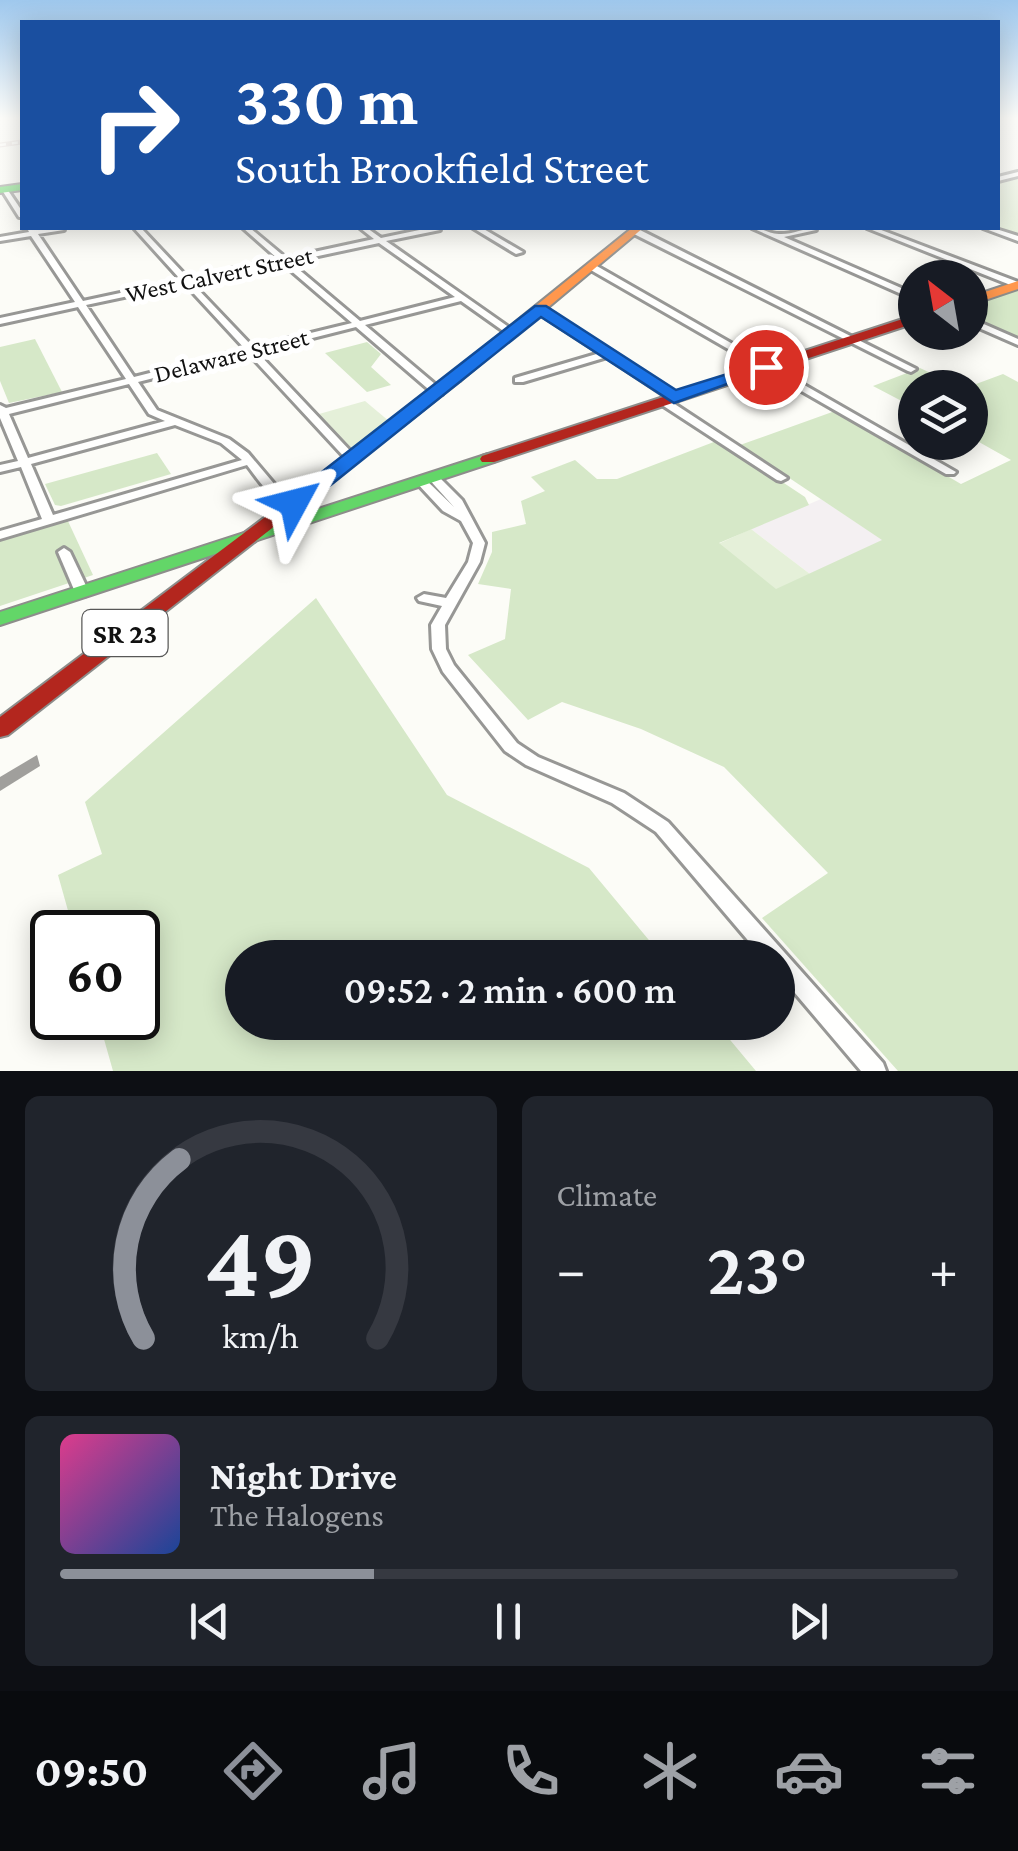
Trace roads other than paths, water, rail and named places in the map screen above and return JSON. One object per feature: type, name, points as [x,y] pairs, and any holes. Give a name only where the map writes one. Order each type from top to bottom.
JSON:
[{"type":"street","points":[[9,189],[20,212]]},
{"type":"street","points":[[0,239],[32,230],[153,412],[217,437],[249,461],[277,495],[294,503]]},
{"type":"street","points":[[140,230],[352,459]]},
{"type":"street","points":[[248,230],[438,392]]},
{"type":"street","points":[[366,230],[512,333]]},
{"type":"street","name":"West Calvert Street","points":[[0,320],[428,230]]},
{"type":"street","points":[[480,230],[519,252]]},
{"type":"street","name":"SR 23","points":[[0,729],[438,392],[636,230]]},
{"type":"street","points":[[639,230],[911,369]]},
{"type":"street","points":[[761,230],[898,290]]},
{"type":"street","points":[[778,237],[805,230]]},
{"type":"street","points":[[877,230],[1018,285]]},
{"type":"street","points":[[993,230],[1018,239]]},
{"type":"street","points":[[592,268],[950,472]]},
{"type":"street","points":[[988,295],[1018,285]]},
{"type":"street","name":"Delaware Street","points":[[1,410],[462,298]]},
{"type":"street","points":[[540,310],[782,478]]},
{"type":"street","points":[[0,619],[898,324]]},
{"type":"street","points":[[988,329],[1018,342]]},
{"type":"street","points":[[519,380],[608,354]]},
{"type":"street","points":[[1,410],[49,520]]},
{"type":"street","points":[[0,469],[172,422]]},
{"type":"street","points":[[0,534],[249,461]]},
{"type":"street","points":[[427,479],[448,508],[466,518],[474,528],[478,549],[438,625],[443,658],[511,747],[532,762],[642,811],[760,940]]},
{"type":"street","points":[[64,552],[82,592]]},
{"type":"street","points":[[424,598],[447,603]]},
{"type":"street","points":[[795,979],[875,1071]]}]
